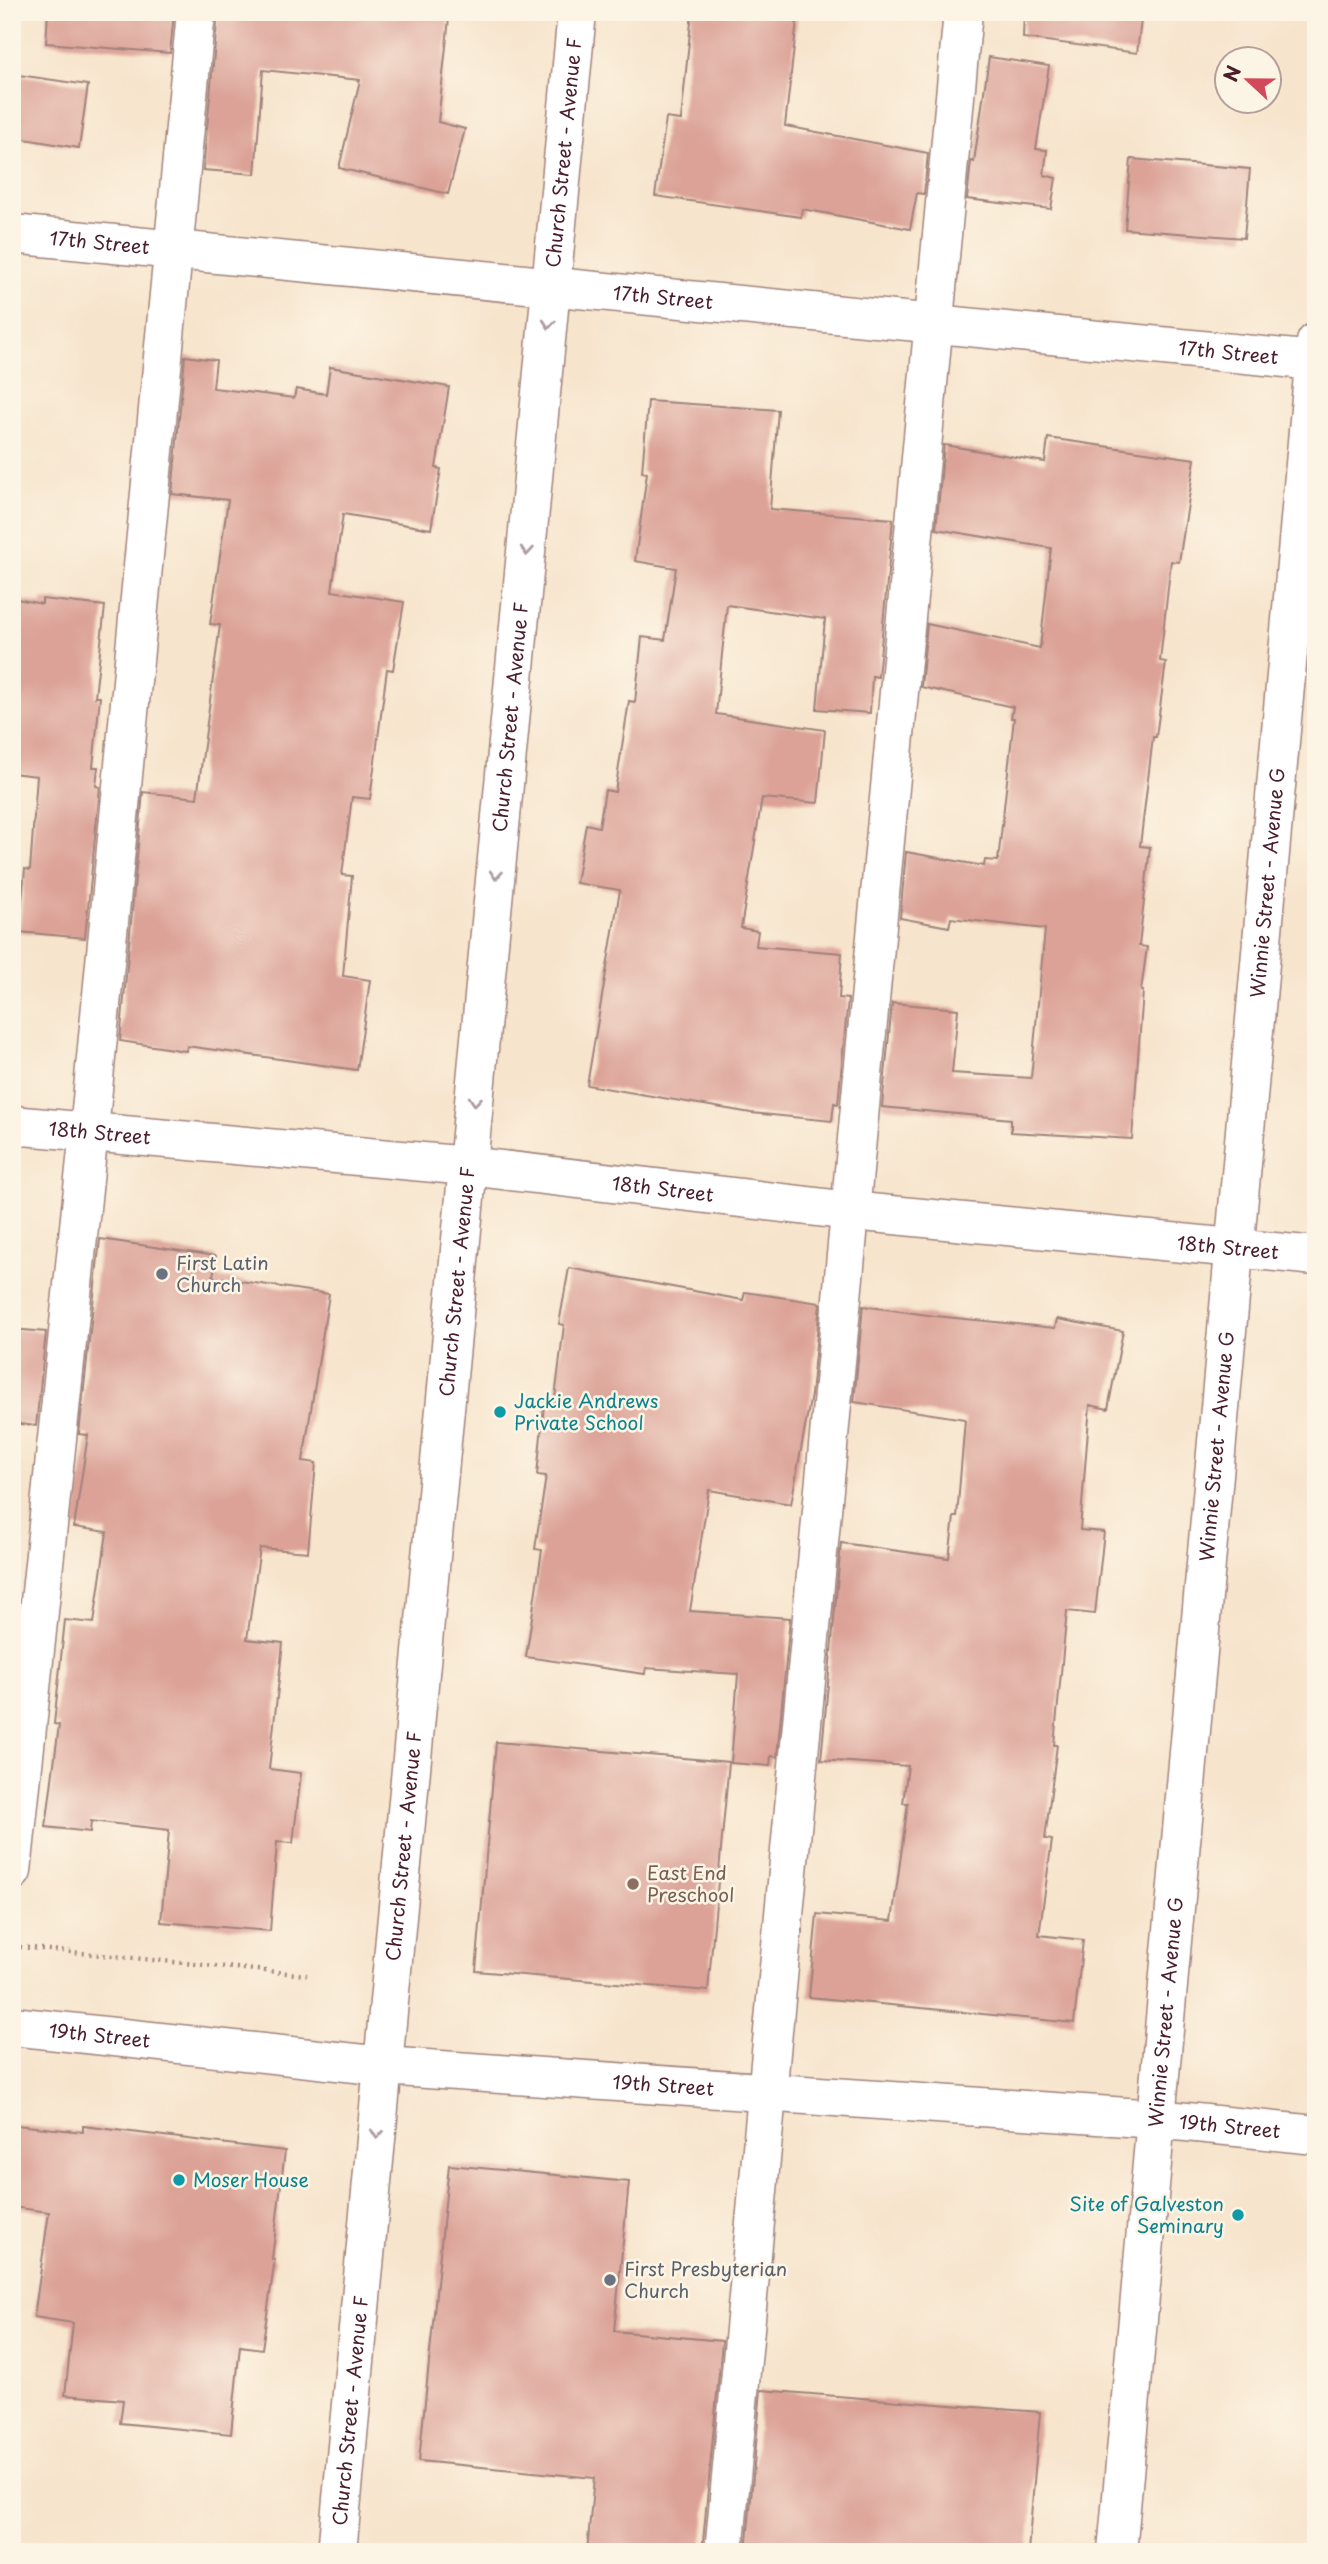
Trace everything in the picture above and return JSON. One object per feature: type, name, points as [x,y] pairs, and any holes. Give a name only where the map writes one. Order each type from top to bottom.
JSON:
[{"type":"street","points":[[12,1871],[89,1131],[196,12]]},
{"type":"street","name":"Church Street - Avenue F","points":[[337,2552],[577,12]]},
{"type":"street","points":[[724,2552],[963,12]]},
{"type":"street","name":"17th Street","points":[[12,234],[934,323],[1315,355]]},
{"type":"street","name":"Winnie Street - Avenue G","points":[[1117,2552],[1315,355]]},
{"type":"street","name":"18th Street","points":[[12,1125],[468,1166],[850,1211],[1316,1256]]},
{"type":"street","name":"19th Street","points":[[12,2026],[383,2066],[1156,2119],[1316,2135]]},
{"type":"path","points":[[20,1947],[307,1975]]},
{"type":"building","points":[[48,12],[174,12],[170,53],[46,43]]},
{"type":"building","points":[[218,12],[399,12],[449,18],[438,122],[465,129],[448,194],[339,168],[360,80],[263,70],[255,174],[203,170]]},
{"type":"building","points":[[692,12],[798,12],[785,126],[928,153],[924,194],[917,193],[910,229],[802,209],[801,217],[655,196],[666,118],[681,120]]},
{"type":"building","points":[[1024,12],[1142,12],[1137,53],[1023,38]]},
{"type":"building","points":[[989,57],[1049,66],[1036,149],[1047,150],[1044,175],[1056,178],[1051,209],[967,199]]},
{"type":"building","points":[[12,74],[88,85],[79,148],[12,137]]},
{"type":"building","points":[[1131,159],[1250,169],[1244,238],[1125,229]]},
{"type":"building","points":[[185,356],[216,360],[213,388],[294,398],[296,389],[326,394],[330,367],[449,387],[436,468],[441,469],[431,529],[343,514],[332,591],[404,602],[393,670],[387,669],[370,799],[352,797],[342,875],[352,876],[343,976],[370,980],[357,1070],[187,1046],[186,1051],[120,1041],[143,792],[197,798],[220,625],[210,624],[228,500],[172,494]]},
{"type":"building","points":[[648,401],[778,410],[770,509],[893,519],[878,677],[872,676],[870,713],[817,709],[825,619],[727,605],[716,714],[825,730],[818,803],[762,798],[741,928],[758,931],[756,946],[842,953],[839,998],[848,999],[838,1104],[834,1103],[832,1121],[751,1113],[587,1085],[620,890],[576,883],[586,824],[599,827],[605,790],[615,792],[629,701],[635,702],[642,637],[665,640],[676,568],[635,561],[647,473],[642,472]]},
{"type":"building","points":[[1048,438],[1195,459],[1179,562],[1171,561],[1160,661],[1166,662],[1156,737],[1153,737],[1140,846],[1150,847],[1139,946],[1147,947],[1141,991],[1132,1139],[1011,1132],[1011,1119],[882,1107],[892,1003],[958,1009],[952,1073],[1031,1078],[1045,929],[951,918],[949,927],[900,918],[906,852],[984,866],[985,860],[998,861],[1014,718],[1011,718],[1013,707],[921,687],[927,624],[1040,648],[1051,548],[936,529],[944,445],[1045,462]]},
{"type":"building","points":[[12,598],[42,604],[42,599],[105,606],[95,697],[100,697],[93,767],[98,767],[96,786],[100,787],[85,938],[19,932],[25,869],[30,870],[37,776],[12,773]]},
{"type":"building","points":[[100,1239],[216,1256],[213,1277],[329,1294],[303,1461],[316,1463],[308,1552],[260,1548],[247,1639],[283,1643],[269,1769],[301,1773],[293,1843],[277,1842],[270,1931],[161,1922],[169,1830],[91,1821],[90,1832],[46,1827],[59,1725],[54,1724],[65,1620],[94,1623],[107,1532],[74,1527],[88,1435],[79,1434]]},
{"type":"building","points":[[569,1268],[743,1300],[745,1292],[820,1303],[811,1395],[791,1504],[709,1490],[690,1611],[790,1618],[777,1757],[771,1756],[770,1766],[731,1763],[738,1674],[646,1668],[645,1674],[526,1657],[542,1550],[535,1549],[546,1476],[537,1475],[544,1405],[554,1406],[564,1325],[559,1324]]},
{"type":"building","points":[[863,1306],[1055,1328],[1057,1319],[1123,1331],[1108,1409],[1090,1405],[1080,1530],[1104,1532],[1095,1614],[1067,1611],[1054,1745],[1057,1745],[1045,1839],[1052,1840],[1039,1935],[1083,1940],[1074,2023],[809,1997],[817,1914],[892,1921],[908,1803],[903,1803],[908,1766],[821,1760],[841,1543],[949,1558],[954,1517],[957,1517],[965,1419],[854,1402]]},
{"type":"building","points":[[12,1329],[46,1332],[36,1426],[12,1423]]},
{"type":"building","points":[[496,1742],[729,1762],[708,1991],[476,1971]]},
{"type":"building","points":[[16,2125],[83,2132],[83,2126],[285,2151],[272,2259],[275,2259],[262,2349],[240,2346],[231,2434],[120,2423],[123,2400],[65,2395],[73,2323],[34,2317],[49,2212],[12,2207],[12,2160]]},
{"type":"building","points":[[449,2165],[629,2182],[614,2331],[722,2341],[702,2552],[587,2552],[594,2478],[419,2461]]},
{"type":"building","points":[[761,2390],[1040,2412],[1028,2552],[746,2552]]},
{"type":"place","name":"First Latin Church","points":[[162,1274]]},
{"type":"place","name":"Jackie Andrews Private School","points":[[500,1412]]},
{"type":"place","name":"East End Preschool","points":[[633,1884]]},
{"type":"place","name":"Moser House","points":[[179,2180]]},
{"type":"place","name":"Site of Galveston Seminary","points":[[1238,2215]]},
{"type":"place","name":"First Presbyterian Church","points":[[610,2280]]}]
